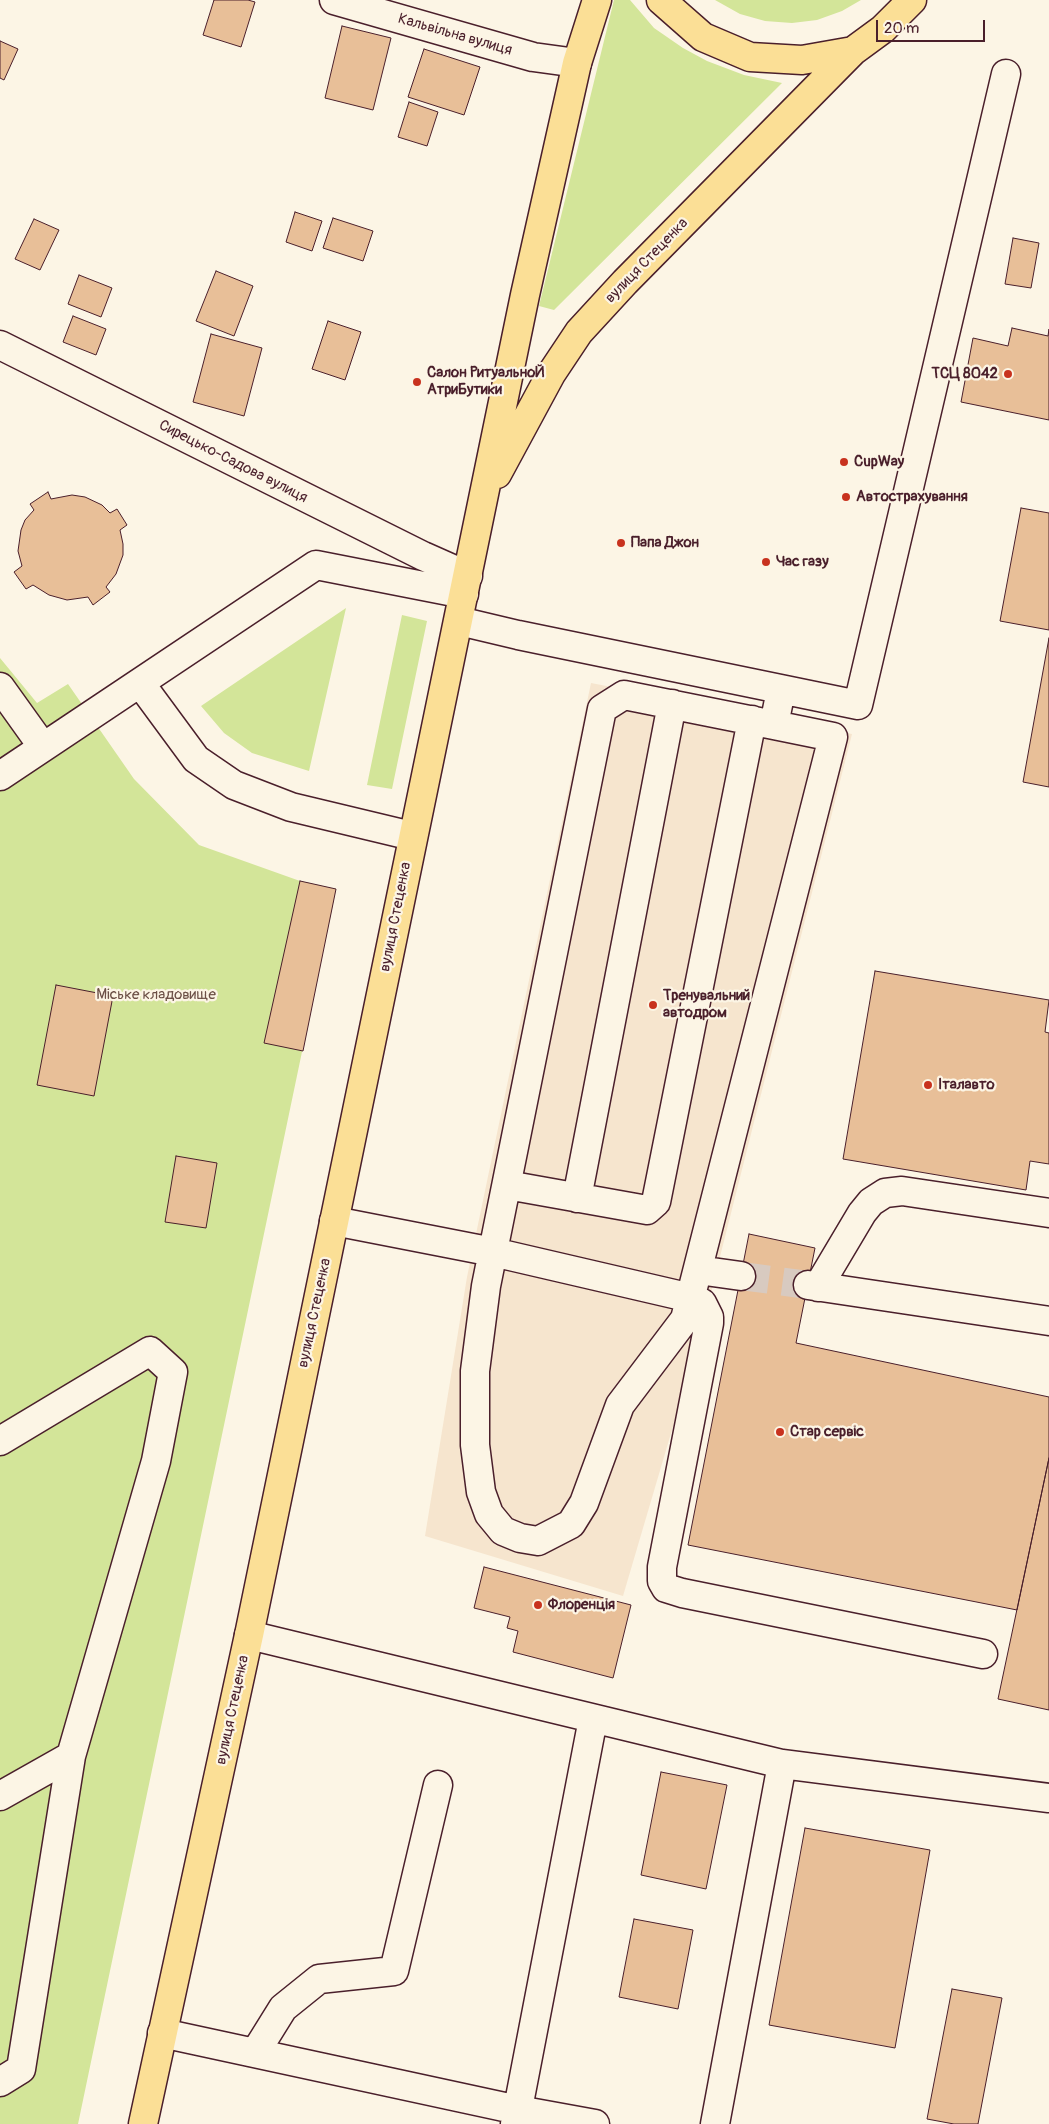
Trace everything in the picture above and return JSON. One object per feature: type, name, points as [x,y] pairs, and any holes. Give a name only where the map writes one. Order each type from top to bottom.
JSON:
[{"type":"main road","name":"вулиця Стеценка","points":[[142,2124],[249,1635],[412,836],[459,621],[525,295],[577,63],[597,0]]},
{"type":"main road","points":[[661,0],[703,37],[750,57],[802,60],[853,51]]},
{"type":"main road","name":"вулиця Стеценка","points":[[482,502],[551,374],[579,332],[625,282],[853,51],[883,29],[912,1]]},
{"type":"street","name":"Кальвільна вулиця","points":[[334,0],[525,55],[577,63]]},
{"type":"street","points":[[459,621],[858,706],[1006,74]]},
{"type":"street","name":"Сирецько-Садова вулиця","points":[[0,345],[423,556],[466,585]]},
{"type":"street","points":[[0,776],[316,565],[466,585]]},
{"type":"street","points":[[140,683],[196,759],[234,785],[291,807],[412,836]]},
{"type":"street","points":[[0,687],[43,747]]},
{"type":"street","points":[[507,1185],[647,1210],[656,1202],[763,722],[781,690]]},
{"type":"street","points":[[624,695],[763,722],[833,737],[685,1319],[620,1405],[584,1503],[571,1524],[538,1540],[520,1538],[503,1531],[489,1514],[481,1492],[475,1445],[475,1371],[486,1286],[602,709],[624,695]]},
{"type":"street","points":[[577,1198],[672,704]]},
{"type":"street","points":[[1049,1213],[902,1191],[885,1193],[871,1202],[862,1212],[813,1286],[1049,1321]]},
{"type":"street","points":[[334,1221],[493,1252],[691,1298],[702,1304],[710,1316],[709,1324],[662,1567],[662,1581],[666,1588],[682,1593],[983,1654]]},
{"type":"street","points":[[698,1270],[741,1276]]},
{"type":"street","points":[[0,1441],[150,1351],[173,1372],[156,1461],[71,1756],[21,2069],[0,2082]]},
{"type":"street","points":[[249,1635],[782,1764],[1049,1798]]},
{"type":"street","points":[[517,2117],[593,1719]]},
{"type":"street","points":[[0,1796],[71,1756]]},
{"type":"street","points":[[715,2124],[782,1764]]},
{"type":"street","points":[[255,2053],[283,2008],[319,1979],[394,1971],[438,1785]]},
{"type":"street","points":[[162,2033],[255,2053],[517,2117],[594,2124]]},
{"type":"shaded area","name":"Тренувальний автодром","points":[[591,683],[852,734],[702,1328],[623,1596],[425,1536],[467,1277]]},
{"type":"green space","points":[[614,0],[630,0],[654,28],[683,48],[707,61],[744,75],[782,83],[554,310],[539,306]]},
{"type":"green space","points":[[715,0],[861,0],[842,11],[817,20],[792,23],[765,21],[740,14]]},
{"type":"green space","points":[[346,608],[309,771],[252,753],[224,733],[201,706]]},
{"type":"green space","points":[[402,615],[427,621],[392,789],[367,785]]},
{"type":"green space","name":"Міське кладовище","points":[[0,658],[37,703],[68,684],[134,779],[199,845],[300,881],[336,889],[78,2124],[0,2124]]},
{"type":"building","points":[[214,0],[248,0],[255,2],[241,47],[203,35]]},
{"type":"building","points":[[342,26],[391,38],[373,110],[325,98]]},
{"type":"building","points":[[0,41],[18,49],[4,80],[0,78]]},
{"type":"building","points":[[424,49],[480,67],[464,115],[408,97]]},
{"type":"building","points":[[409,102],[438,112],[427,146],[398,137]]},
{"type":"building","points":[[295,212],[322,221],[312,251],[286,242]]},
{"type":"building","points":[[333,218],[373,231],[363,261],[323,248]]},
{"type":"building","points":[[34,219],[59,230],[40,270],[15,259]]},
{"type":"building","points":[[1013,238],[1039,243],[1031,288],[1005,284]]},
{"type":"building","points":[[216,271],[253,286],[234,336],[196,321]]},
{"type":"building","points":[[79,275],[112,288],[101,317],[68,304]]},
{"type":"building","points":[[73,316],[106,329],[96,355],[63,342]]},
{"type":"building","points":[[328,321],[361,332],[345,380],[312,369]]},
{"type":"building","name":"ТСЦ 8042","points":[[1012,328],[1048,336],[1049,329],[1049,420],[961,402],[973,338],[1008,346]]},
{"type":"building","points":[[211,334],[262,348],[244,416],[193,402]]},
{"type":"building","points":[[48,492],[51,499],[72,495],[85,497],[102,505],[110,513],[117,509],[127,525],[120,530],[123,555],[116,574],[106,587],[110,592],[93,605],[88,597],[67,600],[49,595],[33,585],[26,589],[14,572],[22,566],[18,551],[21,530],[25,520],[34,510],[30,504]]},
{"type":"building","points":[[1021,508],[1049,513],[1049,630],[1000,621]]},
{"type":"building","points":[[1049,638],[1049,787],[1023,782]]},
{"type":"building","points":[[300,881],[336,889],[303,1051],[264,1043]]},
{"type":"building","points":[[875,971],[1049,1000],[1045,1032],[1049,1033],[1049,1164],[1030,1161],[1026,1190],[843,1159]]},
{"type":"building","points":[[56,985],[113,996],[94,1096],[37,1085]]},
{"type":"building","points":[[176,1156],[217,1163],[206,1228],[165,1222]]},
{"type":"building","points":[[749,1234],[815,1248],[796,1343],[1049,1397],[1049,1458],[1017,1610],[688,1545]]},
{"type":"building","points":[[1049,1458],[1049,1710],[998,1699]]},
{"type":"building","points":[[484,1567],[631,1605],[613,1678],[513,1652],[518,1631],[507,1628],[510,1617],[474,1608]]},
{"type":"building","points":[[661,1772],[727,1785],[706,1889],[641,1875]]},
{"type":"building","points":[[805,1828],[930,1850],[895,2048],[769,2025]]},
{"type":"building","points":[[634,1919],[693,1930],[678,2009],[619,1997]]},
{"type":"building","points":[[952,1989],[1002,1998],[978,2124],[954,2124],[927,2119]]},
{"type":"tunnel","points":[[741,1276],[808,1285]]},
{"type":"place","name":"ТСЦ 8042","points":[[1008,374]]},
{"type":"place","name":"Салон РитуальноЙ АтриБутики","points":[[417,382]]},
{"type":"place","name":"CupWay","points":[[844,462]]},
{"type":"place","name":"Автострахування","points":[[846,497]]},
{"type":"place","name":"Папа Джон","points":[[621,543]]},
{"type":"place","name":"Час газу","points":[[766,562]]},
{"type":"place","name":"Тренувальний автодром","points":[[653,1005]]},
{"type":"place","name":"Італавто","points":[[928,1085]]},
{"type":"place","name":"Стар сервіс","points":[[780,1432]]},
{"type":"place","name":"Флоренція","points":[[538,1605]]}]
